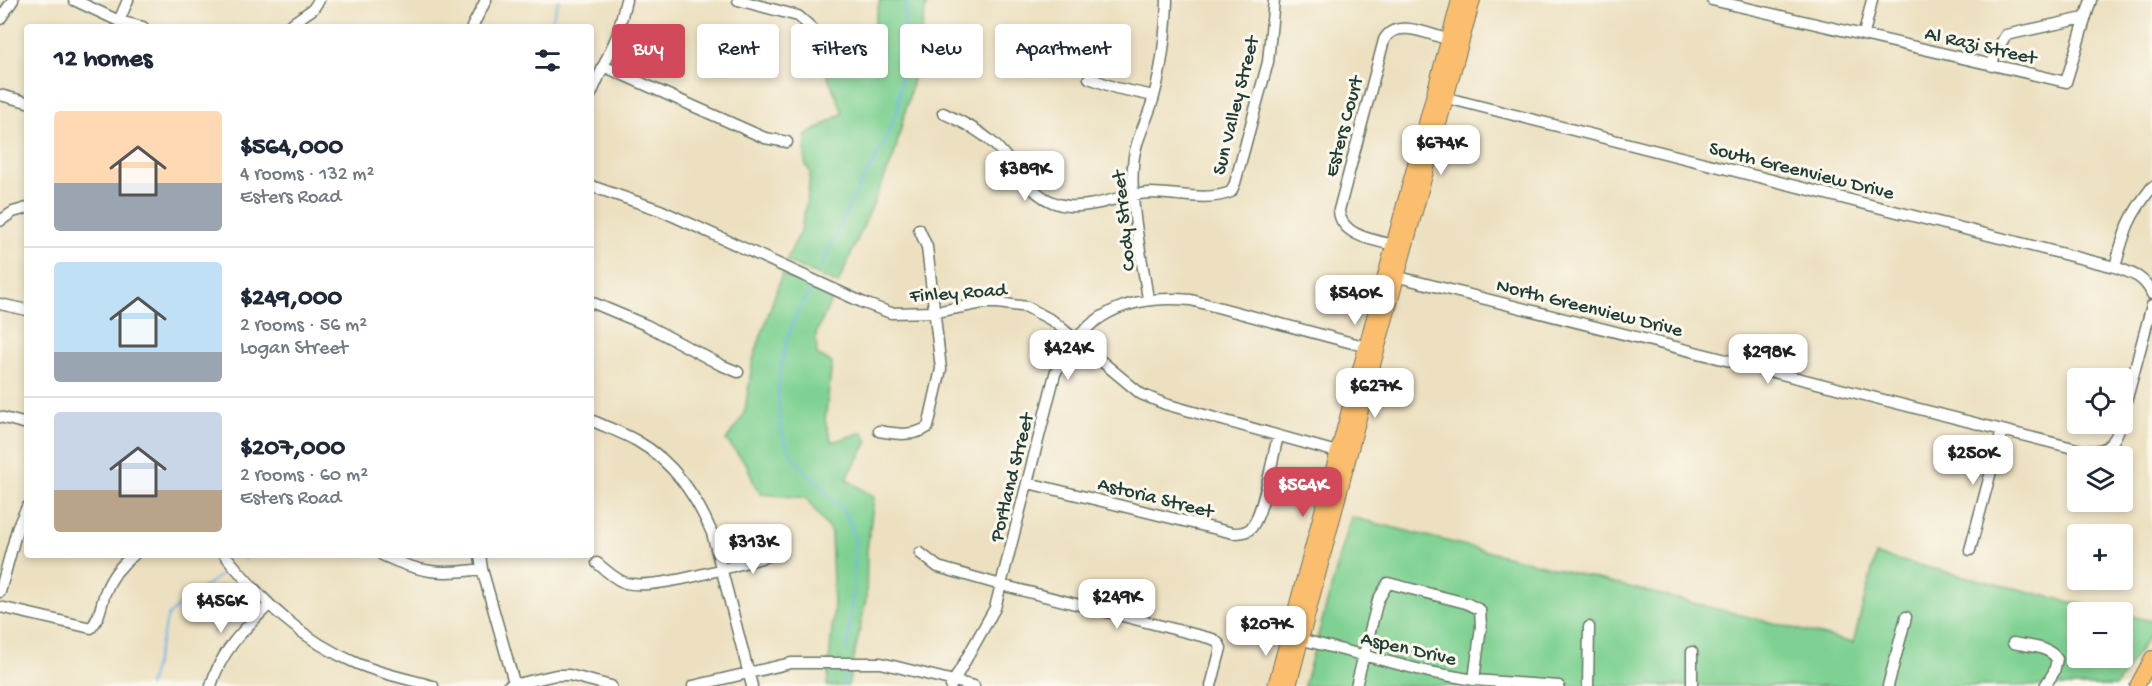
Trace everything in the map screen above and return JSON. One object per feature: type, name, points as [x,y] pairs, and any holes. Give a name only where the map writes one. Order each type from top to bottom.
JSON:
[{"type":"main road","points":[[1439,96],[1447,39],[1459,0]]},
{"type":"main road","points":[[1289,686],[1295,638],[1371,348],[1439,96],[1473,0]]},
{"type":"main road","points":[[1275,686],[1295,638]]},
{"type":"main road","points":[[2137,686],[2152,658]]},
{"type":"street","points":[[0,19],[13,0]]},
{"type":"street","points":[[74,0],[119,21],[131,24]]},
{"type":"street","points":[[119,21],[128,0]]},
{"type":"street","points":[[290,24],[313,9],[320,0]]},
{"type":"street","points":[[474,24],[486,0]]},
{"type":"street","points":[[594,87],[617,36],[626,0]]},
{"type":"street","points":[[738,0],[798,16],[807,24]]},
{"type":"street","name":"Cody Street","points":[[1148,299],[1133,195],[1133,165],[1154,96],[1164,36],[1167,0]]},
{"type":"street","name":"Sun Valley Street","points":[[1133,195],[1170,193],[1213,197],[1231,192],[1268,62],[1274,0]]},
{"type":"street","name":"Al Razi Street","points":[[1712,0],[1749,5],[1992,66],[2066,82],[2084,18]]},
{"type":"street","points":[[1864,34],[1872,0]]},
{"type":"street","points":[[1992,66],[1995,52],[2006,35],[2084,18],[2091,0]]},
{"type":"street","name":"Esters Court","points":[[1399,246],[1349,231],[1339,218],[1339,210],[1388,32],[1395,28],[1403,28],[1447,39]]},
{"type":"street","points":[[603,66],[765,138],[787,142]]},
{"type":"street","points":[[1089,78],[1116,88],[1154,96]]},
{"type":"street","points":[[0,95],[24,101]]},
{"type":"street","name":"South Greenview Drive","points":[[1439,96],[2115,267],[2138,276],[2152,294]]},
{"type":"street","points":[[944,113],[974,127],[993,142],[1032,189],[1043,198],[1056,204],[1079,206],[1133,195]]},
{"type":"street","name":"Finley Road","points":[[594,187],[660,210],[864,303],[891,313],[936,312],[983,303],[1008,303],[1038,312],[1076,339],[1141,394],[1165,404],[1343,453]]},
{"type":"street","points":[[2115,267],[2125,228],[2152,187]]},
{"type":"street","points":[[2,220],[13,212],[24,209]]},
{"type":"street","points":[[879,431],[896,435],[920,432],[928,427],[941,369],[927,246],[919,229]]},
{"type":"street","name":"North Greenview Drive","points":[[1391,275],[2080,450],[2098,452],[2117,438],[2118,434]]},
{"type":"street","name":"Portland Street","points":[[952,683],[995,608],[1055,374],[1064,354],[1092,322],[1126,303],[1166,297],[1191,300],[1371,348]]},
{"type":"street","points":[[594,303],[646,325],[738,372]]},
{"type":"street","points":[[0,304],[24,309]]},
{"type":"street","points":[[2133,379],[2152,305]]},
{"type":"street","points":[[0,417],[24,423]]},
{"type":"street","points":[[594,421],[639,442],[669,465],[685,483],[703,512],[712,533],[752,686]]},
{"type":"street","points":[[1970,550],[2002,430]]},
{"type":"street","name":"Astoria Street","points":[[1028,483],[1212,528],[1242,532],[1250,529],[1258,516],[1278,436]]},
{"type":"street","points":[[0,592],[18,526],[24,513]]},
{"type":"street","points":[[597,563],[625,583],[659,584],[778,553]]},
{"type":"street","points":[[920,553],[938,567],[1213,639],[1221,648],[1211,686]]},
{"type":"street","points":[[0,607],[91,628],[96,622],[115,572],[131,558]]},
{"type":"street","points":[[228,558],[269,605],[303,634],[371,669],[433,686]]},
{"type":"street","points":[[388,558],[427,572],[447,574],[482,569]]},
{"type":"street","points":[[480,558],[512,685],[556,675],[569,675],[611,686]]},
{"type":"street","points":[[1356,686],[1378,600],[1388,583],[1466,603],[1480,610],[1481,626],[1474,680]]},
{"type":"street","points":[[211,686],[222,657],[231,644],[269,605]]},
{"type":"street","points":[[1888,686],[1906,617]]},
{"type":"street","points":[[1588,686],[1589,627]]},
{"type":"street","name":"Aspen Drive","points":[[1295,638],[1429,672],[1474,680],[1559,686]]},
{"type":"street","points":[[2013,643],[2049,651],[2057,658],[2054,672],[2045,686]]},
{"type":"street","points":[[1692,652],[1692,686]]},
{"type":"street","points":[[693,686],[791,663],[881,663],[952,683],[974,686]]},
{"type":"green space","points":[[880,0],[927,0],[923,24],[900,24],[900,78],[913,78],[912,84],[894,156],[838,284],[786,261],[801,230],[808,194],[810,172],[805,163],[806,136],[843,113],[829,78],[888,78],[888,24],[874,24]]},
{"type":"green space","points":[[782,274],[833,296],[816,334],[817,355],[832,363],[825,421],[832,442],[863,432],[868,442],[846,479],[874,497],[867,550],[866,600],[848,686],[827,686],[834,606],[831,532],[806,498],[761,494],[755,486],[747,465],[726,440],[745,410],[753,360]]},
{"type":"green space","points":[[1351,517],[1853,643],[1876,555],[2071,602],[2067,602],[2067,668],[2128,668],[2116,686],[1304,686]]},
{"type":"green space","points":[[2133,616],[2152,621],[2152,631],[2133,660]]},
{"type":"waterway","points":[[550,24],[559,0]]},
{"type":"waterway","points":[[820,269],[852,200],[883,145],[898,109],[906,0]]},
{"type":"waterway","points":[[809,293],[799,309],[784,351],[778,398],[780,421],[785,441],[794,458],[842,509],[853,532],[854,572],[847,651]]},
{"type":"waterway","points":[[149,686],[168,616],[229,569]]},
{"type":"waterway","points":[[843,686],[845,670]]}]
